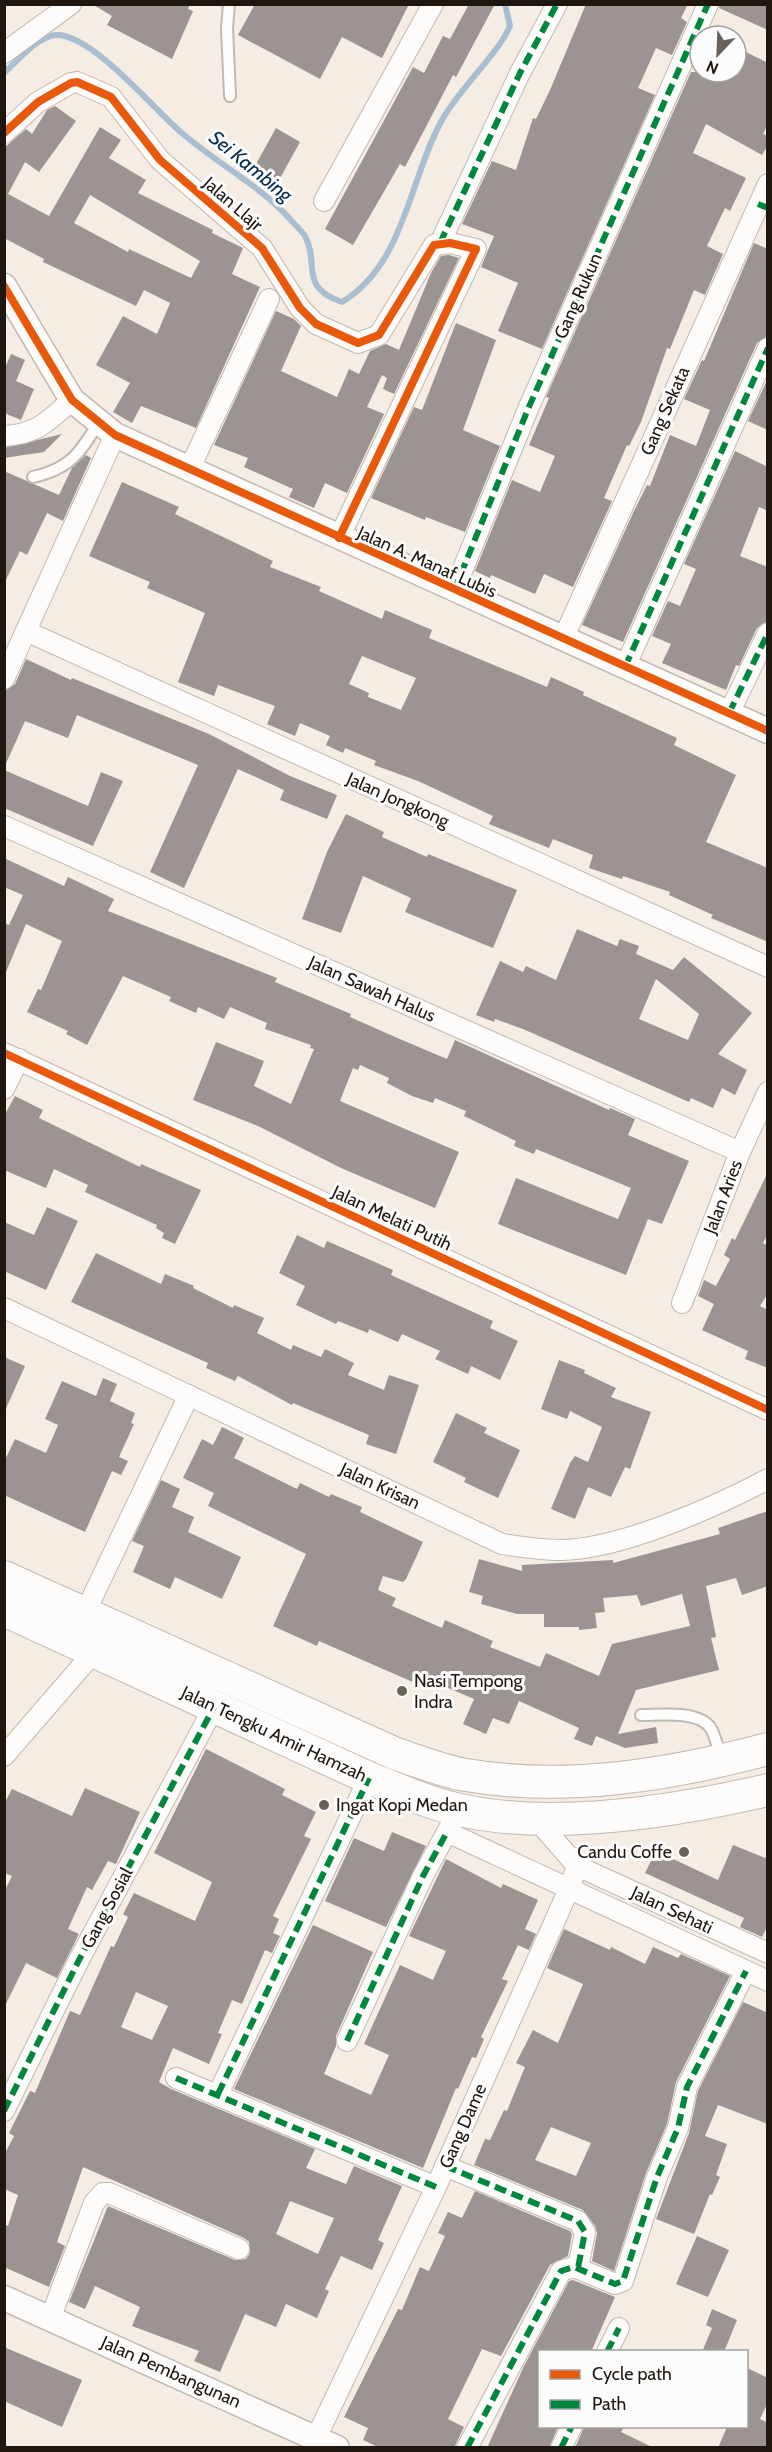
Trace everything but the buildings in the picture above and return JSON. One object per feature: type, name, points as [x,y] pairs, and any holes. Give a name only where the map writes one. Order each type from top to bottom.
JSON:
[{"type":"main road","name":"Jalan Tengku Amir Hamzah","points":[[4,1577],[83,1635],[214,1707],[412,1796],[453,1821],[583,1818],[706,1805],[768,1790]]},
{"type":"main road","name":"Jalan Tengku Amir Hamzah","points":[[4,1610],[83,1635],[396,1754],[463,1775],[526,1782],[583,1781],[701,1767],[768,1749]]},
{"type":"street","points":[[4,53],[71,4]]},
{"type":"street","points":[[324,201],[433,4]]},
{"type":"street","name":"Jalan Llajr","points":[[4,133],[38,102],[71,83],[77,82],[111,97],[160,160],[262,248],[300,308],[316,324],[351,342],[366,342],[379,335],[392,317],[430,248],[440,243],[520,73],[557,4]]},
{"type":"street","name":"Gang Rukun","points":[[454,591],[528,409],[708,4]]},
{"type":"street","name":"Gang Sekata","points":[[562,639],[763,206],[768,184]]},
{"type":"street","points":[[339,538],[476,249],[440,243]]},
{"type":"street","name":"Jalan A. Manaf Lubis","points":[[4,286],[72,400],[107,428],[189,470],[454,591],[768,730]]},
{"type":"street","points":[[189,470],[269,299]]},
{"type":"street","points":[[625,667],[768,348]]},
{"type":"street","points":[[4,436],[22,435],[40,429],[72,400]]},
{"type":"street","points":[[4,679],[28,632],[107,428]]},
{"type":"street","name":"Jalan Jongkong","points":[[28,632],[768,967]]},
{"type":"street","points":[[729,713],[768,633]]},
{"type":"street","name":"Jalan Sawah Halus","points":[[4,826],[740,1152]]},
{"type":"street","points":[[4,1089],[12,1056]]},
{"type":"street","name":"Jalan Melati Putih","points":[[12,1056],[768,1410]]},
{"type":"street","name":"Jalan Aries","points":[[682,1303],[740,1152],[768,1092]]},
{"type":"street","name":"Jalan Krisan","points":[[4,1308],[502,1544],[563,1550],[613,1542],[716,1506],[768,1479]]},
{"type":"street","points":[[4,1756],[83,1635],[189,1395]]},
{"type":"street","name":"Gang Sosial","points":[[4,2111],[68,1980],[214,1707]]},
{"type":"street","points":[[218,2094],[369,1778]]},
{"type":"street","points":[[536,1819],[576,1866]]},
{"type":"street","points":[[347,2041],[423,1876],[453,1821],[569,1889],[768,1981]]},
{"type":"street","name":"Gang Dame","points":[[327,2443],[445,2166],[569,1889],[576,1866]]},
{"type":"street","name":"Jalan Sehati","points":[[576,1866],[768,1953]]},
{"type":"street","points":[[685,1943],[695,1920]]},
{"type":"street","points":[[467,2448],[557,2277],[565,2269],[578,2268],[615,2284],[623,2281],[657,2177],[678,2128],[687,2087],[746,1971]]},
{"type":"street","points":[[176,2078],[436,2187]]},
{"type":"street","points":[[445,2166],[578,2221],[585,2232],[578,2268]]},
{"type":"street","points":[[50,2319],[94,2203],[103,2193],[109,2193],[239,2249]]},
{"type":"street","name":"Jalan Pembangunan","points":[[4,2298],[327,2443]]},
{"type":"street","points":[[608,2350],[619,2328]]},
{"type":"street","points":[[561,2448],[571,2428]]},
{"type":"lane","points":[[229,4],[227,28],[230,96]]},
{"type":"lane","points":[[33,477],[54,473],[71,462],[107,428]]},
{"type":"lane","points":[[641,1715],[690,1717],[701,1720],[710,1727],[722,1761]]},
{"type":"waterway","name":"Sei Kambing","points":[[4,73],[44,38],[59,35],[74,39],[90,49],[107,61],[183,134],[252,185],[290,219],[305,236],[309,246],[315,282],[328,296],[342,302],[363,286],[380,266],[393,243],[442,120],[498,47],[510,26],[505,4]]},
{"type":"marked path","points":[[440,243],[520,73],[557,4]]},
{"type":"marked path","points":[[454,591],[528,409],[708,4]]},
{"type":"marked path","points":[[758,204],[768,208]]},
{"type":"marked path","points":[[625,667],[768,348]]},
{"type":"marked path","points":[[729,713],[768,633]]},
{"type":"marked path","points":[[4,2111],[79,1960],[214,1707]]},
{"type":"marked path","points":[[218,2094],[369,1778]]},
{"type":"marked path","points":[[347,2041],[423,1876],[447,1832]]},
{"type":"marked path","points":[[467,2448],[561,2271],[574,2267],[615,2284],[623,2281],[657,2177],[678,2128],[687,2087],[746,1971]]},
{"type":"marked path","points":[[176,2078],[436,2187]]},
{"type":"marked path","points":[[445,2166],[578,2221],[585,2232],[578,2268]]},
{"type":"marked path","points":[[608,2350],[619,2328]]},
{"type":"marked path","points":[[561,2448],[571,2428]]},
{"type":"cycle path","points":[[4,133],[38,102],[71,83],[77,82],[111,97],[160,160],[262,248],[300,308],[316,324],[358,343],[379,335],[434,245],[450,243],[476,249],[339,538]]},
{"type":"cycle path","points":[[4,286],[72,400],[115,435],[768,731]]},
{"type":"cycle path","points":[[4,1053],[768,1410]]},
{"type":"place","name":"Nasi Tempong Indra","points":[[402,1691]]},
{"type":"place","name":"Ingat Kopi Medan","points":[[324,1805]]},
{"type":"place","name":"Candu Coffe","points":[[684,1852]]}]
